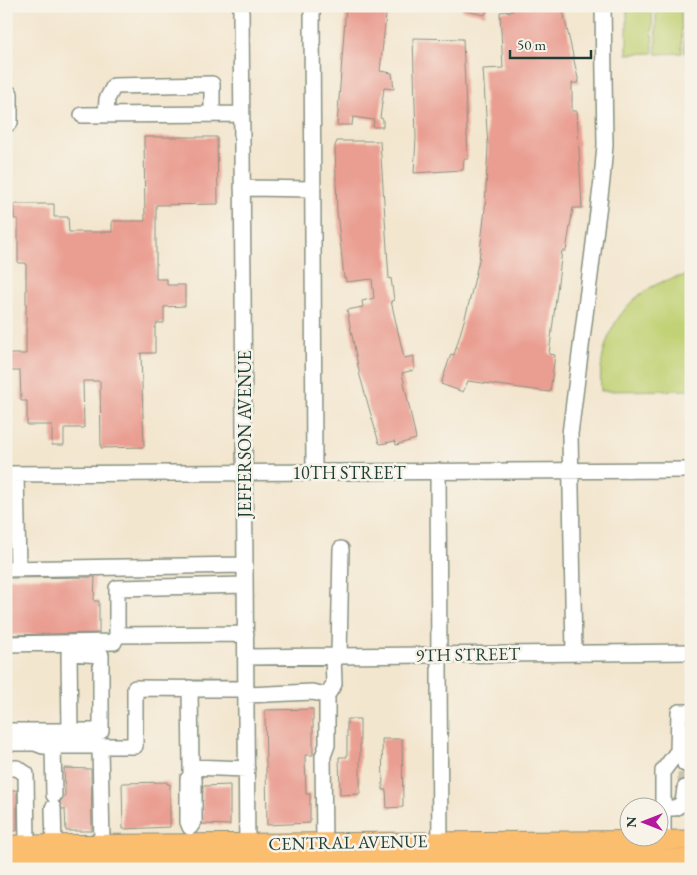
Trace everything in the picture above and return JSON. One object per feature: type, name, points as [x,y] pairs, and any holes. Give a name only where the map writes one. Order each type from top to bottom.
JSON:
[{"type":"main road","name":"CENTRAL AVENUE","points":[[6,846],[169,844],[190,835],[237,861],[331,843],[440,850],[546,840],[620,840]]},
{"type":"main road","points":[[474,864],[483,852],[541,848],[546,840]]},
{"type":"main road","name":"CENTRAL AVENUE","points":[[670,840],[691,840]]},
{"type":"main road","points":[[289,865],[298,854],[330,851],[331,843]]},
{"type":"main road","points":[[102,866],[102,858],[112,854],[157,855],[169,844]]},
{"type":"main road","name":"CENTRAL AVENUE","points":[[440,850],[474,864],[691,859]]},
{"type":"main road","name":"CENTRAL AVENUE","points":[[6,864],[102,866],[237,861],[289,865],[412,865],[440,850]]},
{"type":"street","name":"JEFFERSON AVENUE","points":[[237,861],[247,768],[240,6]]},
{"type":"street","points":[[312,6],[314,472]]},
{"type":"street","points":[[574,653],[570,434],[605,145],[604,6]]},
{"type":"street","points":[[106,114],[106,99],[114,86],[212,84],[212,114]]},
{"type":"street","points":[[6,92],[10,94],[10,122],[6,125]]},
{"type":"street","points":[[82,115],[242,114]]},
{"type":"street","points":[[242,188],[313,190]]},
{"type":"street","name":"10TH STREET","points":[[11,474],[691,470]]},
{"type":"street","points":[[438,472],[441,654],[440,850]]},
{"type":"street","points":[[11,474],[12,569],[245,565]]},
{"type":"street","points":[[331,843],[323,756],[328,745],[326,695],[334,684],[341,549]]},
{"type":"street","points":[[6,644],[114,642],[117,635],[117,588],[245,585]]},
{"type":"street","points":[[117,635],[246,634]]},
{"type":"street","points":[[69,652],[70,731]]},
{"type":"street","points":[[6,653],[69,652],[101,655],[102,731],[6,731]]},
{"type":"street","name":"9TH STREET","points":[[246,657],[691,652]]},
{"type":"street","points":[[6,743],[35,743],[53,746],[135,746],[135,688],[312,692],[326,695]]},
{"type":"street","points":[[190,688],[191,772],[188,779],[188,822],[190,835]]},
{"type":"street","points":[[663,798],[662,771],[678,751],[679,712],[691,712]]},
{"type":"street","points":[[686,764],[691,728]]},
{"type":"street","points":[[53,746],[54,845]]},
{"type":"street","points":[[100,747],[102,844]]},
{"type":"street","points":[[6,768],[24,770],[26,779],[26,845]]},
{"type":"street","points":[[191,772],[247,768]]},
{"type":"street","points":[[6,772],[19,774],[26,779]]},
{"type":"street","points":[[670,808],[675,808],[683,803],[685,788]]},
{"type":"green space","points":[[627,11],[652,11],[653,53],[627,54]]},
{"type":"green space","points":[[656,11],[681,11],[682,53],[656,54]]},
{"type":"green space","points":[[684,11],[691,11],[691,53],[685,53]]},
{"type":"green space","points":[[691,275],[691,390],[601,391],[601,370],[604,350],[611,331],[621,314],[634,299],[650,288],[669,279]]},
{"type":"building","points":[[346,6],[387,6],[380,71],[392,73],[394,89],[384,88],[380,118],[383,119],[383,127],[373,127],[374,120],[353,117],[352,125],[337,125]]},
{"type":"building","points":[[462,6],[488,6],[485,15],[462,10]]},
{"type":"building","points":[[512,6],[562,6],[579,83],[572,83],[572,111],[577,111],[582,208],[573,208],[566,251],[562,251],[549,354],[555,355],[550,392],[468,381],[463,392],[441,384],[451,354],[454,355],[479,260],[485,209],[488,146],[483,69],[503,68],[500,12],[513,11]]},
{"type":"building","points":[[413,38],[463,39],[468,159],[464,159],[463,170],[414,173],[416,138]]},
{"type":"building","points":[[144,137],[217,137],[218,204],[156,205],[156,279],[167,279],[167,285],[185,285],[185,306],[164,307],[164,323],[157,323],[155,328],[155,353],[141,353],[144,447],[101,448],[100,381],[83,381],[84,428],[64,428],[64,445],[52,445],[52,425],[27,425],[27,401],[21,401],[20,371],[6,371],[6,354],[26,354],[26,263],[18,263],[18,219],[14,219],[14,204],[54,204],[54,217],[68,217],[69,232],[112,232],[112,221],[145,221]]},
{"type":"building","points":[[337,141],[380,141],[389,279],[391,278],[394,300],[391,301],[404,358],[414,356],[414,370],[402,373],[416,439],[396,445],[395,441],[379,443],[360,376],[347,310],[363,307],[362,301],[374,298],[372,279],[346,282],[346,278],[344,278],[337,211],[335,146]]},
{"type":"building","points":[[95,577],[94,601],[99,601],[99,633],[6,635],[6,578]]},
{"type":"building","points":[[313,709],[313,755],[305,755],[306,794],[310,794],[310,823],[267,825],[265,710]]},
{"type":"building","points":[[347,719],[360,719],[360,794],[340,795],[339,757],[347,757]]},
{"type":"building","points":[[382,739],[402,739],[403,807],[387,808],[386,790],[383,790]]},
{"type":"building","points":[[64,768],[91,769],[92,831],[66,831],[65,809],[62,809],[60,802],[65,795]]},
{"type":"building","points":[[167,782],[167,784],[170,784],[170,827],[123,829],[122,783]]},
{"type":"building","points":[[230,785],[230,825],[202,824],[203,786]]},
{"type":"building","points":[[17,790],[17,831],[6,831],[6,791]]},
{"type":"tunnel","points":[[685,764],[685,788]]}]
